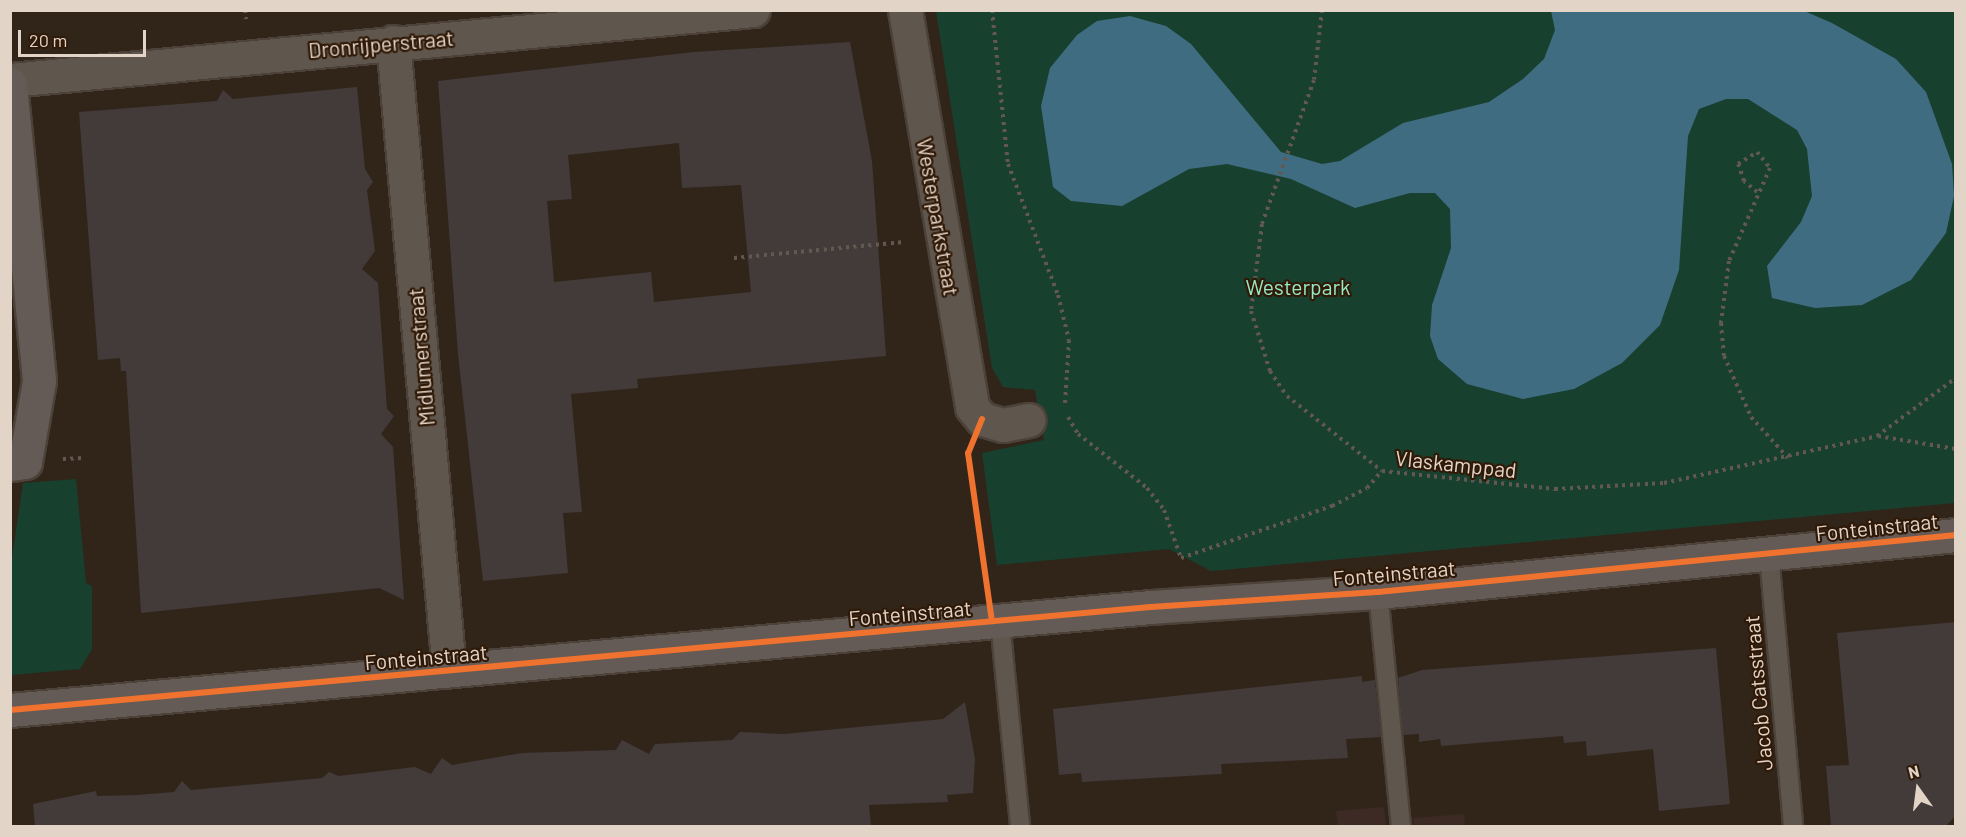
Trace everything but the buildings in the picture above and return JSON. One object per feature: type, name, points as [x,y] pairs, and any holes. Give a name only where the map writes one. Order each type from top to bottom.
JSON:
[{"type":"street","name":"Dronrijperstraat","points":[[10,82],[393,42],[753,10]]},
{"type":"street","name":"Westerparkstraat","points":[[904,10],[972,407],[982,419],[1003,426],[1029,420]]},
{"type":"street","name":"Midlumerstraat","points":[[393,42],[449,671]]},
{"type":"street","points":[[10,82],[39,381],[18,463]]},
{"type":"street","name":"Fonteinstraat","points":[[10,710],[1000,621],[1378,592],[1956,535]]},
{"type":"lane","name":"Jacob Catsstraat","points":[[1768,555],[1793,826]]},
{"type":"lane","points":[[1378,592],[1401,826]]},
{"type":"lane","points":[[1000,621],[1020,826]]},
{"type":"path","points":[[992,10],[1008,164],[1058,295],[1069,339],[1066,414],[1078,434],[1147,488],[1164,510],[1180,558],[1332,506],[1367,488],[1382,471]]},
{"type":"path","points":[[1757,192],[1744,181],[1738,164],[1757,152],[1770,168],[1757,192],[1726,271],[1721,323],[1724,356],[1751,417],[1789,459]]},
{"type":"path","points":[[734,258],[913,242]]},
{"type":"path","points":[[1029,420],[1066,414]]},
{"type":"path","points":[[1877,436],[1956,449]]},
{"type":"shaded area","points":[[1384,807],[1386,826],[1338,826],[1336,811]]},
{"type":"shaded area","points":[[1464,814],[1465,826],[1414,826],[1413,818]]},
{"type":"green space","name":"Westerpark","points":[[936,11],[1955,11],[1955,503],[1211,571],[1169,549],[997,565],[982,453],[1044,440],[1035,390],[1003,387],[992,368]]},
{"type":"green space","points":[[76,479],[86,583],[92,586],[92,649],[80,669],[11,675],[10,572],[23,483]]},
{"type":"water","points":[[1802,10],[1832,23],[1896,59],[1926,92],[1952,164],[1954,196],[1946,233],[1911,280],[1862,305],[1815,308],[1772,298],[1767,266],[1801,222],[1812,196],[1807,149],[1797,130],[1748,99],[1726,99],[1699,109],[1688,136],[1679,270],[1660,325],[1622,363],[1574,389],[1523,399],[1467,384],[1438,359],[1430,336],[1432,305],[1451,248],[1450,209],[1435,193],[1410,193],[1355,208],[1291,179],[1227,164],[1189,169],[1122,206],[1071,201],[1053,187],[1041,106],[1050,68],[1077,35],[1097,21],[1130,16],[1166,26],[1191,44],[1281,152],[1322,164],[1340,161],[1403,123],[1489,102],[1523,79],[1544,59],[1555,30],[1551,11]]},
{"type":"cycle path","points":[[982,419],[968,453],[992,621]]},
{"type":"cycle path","points":[[10,710],[1150,607],[1378,592],[1956,535]]}]
